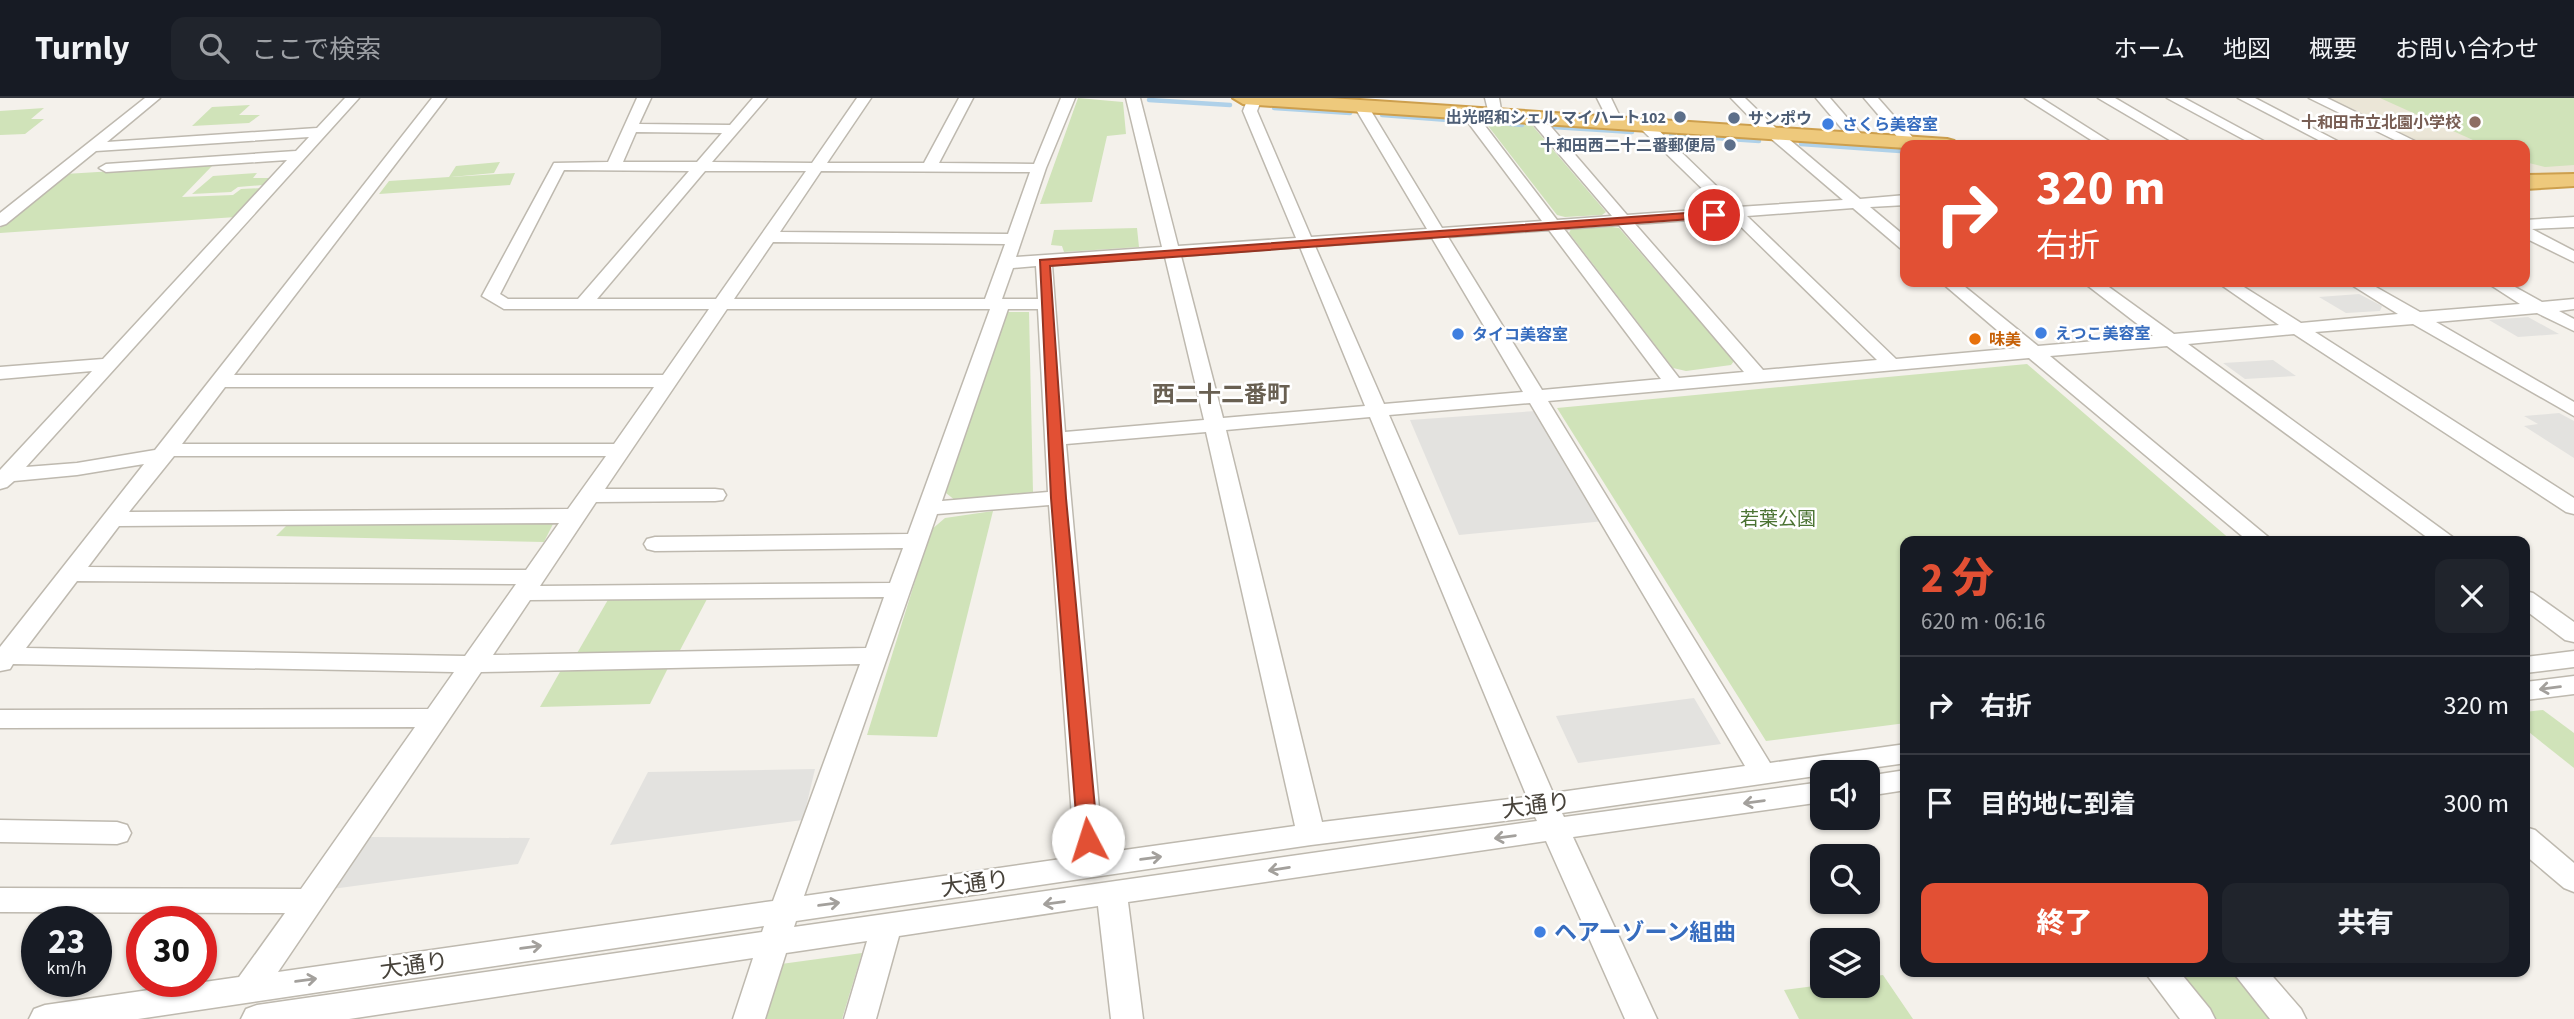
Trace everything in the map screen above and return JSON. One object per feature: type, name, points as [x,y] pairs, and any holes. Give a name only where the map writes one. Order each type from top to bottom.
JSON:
[{"type":"highway","points":[[1243,98],[1371,104],[1468,113],[1494,106],[1535,117],[1900,143]]},
{"type":"highway","points":[[2530,182],[2574,180]]},
{"type":"street","points":[[0,221],[153,98]]},
{"type":"street","points":[[3,479],[352,98]]},
{"type":"street","points":[[3,660],[439,98]]},
{"type":"street","points":[[613,167],[644,98]]},
{"type":"street","points":[[583,304],[760,98]]},
{"type":"street","points":[[249,989],[719,304],[864,98]]},
{"type":"street","points":[[929,168],[966,98]]},
{"type":"street","points":[[749,1019],[784,911],[929,508],[1039,169],[1068,98]]},
{"type":"street","points":[[1133,98],[1215,426],[1311,834]]},
{"type":"street","points":[[1255,98],[1250,111],[1550,817],[1641,1019]]},
{"type":"street","points":[[1604,98],[1616,123]]},
{"type":"street","points":[[1738,98],[1773,133],[1900,240]]},
{"type":"street","points":[[1823,98],[1858,139]]},
{"type":"street","points":[[1871,98],[1902,140]]},
{"type":"street","points":[[2032,98],[2100,140]]},
{"type":"street","points":[[2105,98],[2179,140]]},
{"type":"street","points":[[2174,98],[2254,140]]},
{"type":"street","points":[[2245,98],[2328,140]]},
{"type":"street","points":[[2316,98],[2405,140]]},
{"type":"street","points":[[1371,104],[1438,234],[1763,774]]},
{"type":"street","points":[[1468,113],[1675,385]]},
{"type":"street","points":[[1535,117],[1759,378]]},
{"type":"street","points":[[1645,125],[1892,365]]},
{"type":"street","points":[[631,128],[733,129]]},
{"type":"street","points":[[92,147],[321,132]]},
{"type":"street","points":[[106,168],[300,155]]},
{"type":"street","points":[[1039,169],[558,166],[491,296],[504,304],[1046,304]]},
{"type":"street","points":[[1008,264],[1307,245],[1900,200]]},
{"type":"street","points":[[2530,225],[2574,222]]},
{"type":"street","points":[[2530,235],[2574,257]]},
{"type":"street","points":[[768,237],[1016,239]]},
{"type":"street","points":[[1044,263],[1059,498],[1090,867]]},
{"type":"street","points":[[1956,287],[2256,536]]},
{"type":"street","points":[[2098,287],[2440,536]]},
{"type":"street","points":[[2233,287],[2574,507]]},
{"type":"street","points":[[2364,287],[2574,410]]},
{"type":"street","points":[[2503,287],[2574,326]]},
{"type":"street","points":[[1055,439],[2574,304]]},
{"type":"street","points":[[0,373],[108,364]]},
{"type":"street","points":[[221,382],[667,381]]},
{"type":"street","points":[[3,479],[77,469],[166,452],[619,450]]},
{"type":"street","points":[[588,496],[715,495]]},
{"type":"street","points":[[929,508],[1059,498]]},
{"type":"street","points":[[114,519],[573,516]]},
{"type":"street","points":[[655,544],[917,541]]},
{"type":"street","points":[[72,574],[526,585],[899,590]]},
{"type":"street","points":[[2530,602],[2574,634]]},
{"type":"street","points":[[3,660],[472,664],[875,656]]},
{"type":"street","points":[[2530,664],[2574,659]]},
{"type":"street","points":[[2530,690],[2574,685]]},
{"type":"street","points":[[0,719],[435,718]]},
{"type":"street","name":"大通り","points":[[257,1019],[1112,894],[1550,817],[1763,774],[1900,754]]},
{"type":"street","points":[[1880,784],[1900,781]]},
{"type":"street","name":"大通り","points":[[45,1019],[1311,834],[1550,817],[1810,793]]},
{"type":"street","points":[[0,831],[117,832]]},
{"type":"street","points":[[2530,842],[2574,880]]},
{"type":"street","points":[[1112,894],[1127,1019]]},
{"type":"street","points":[[0,900],[310,901]]},
{"type":"street","points":[[860,1019],[886,927]]},
{"type":"street","points":[[2165,977],[2199,1019]]},
{"type":"street","points":[[2253,977],[2290,1019]]},
{"type":"shaded area","name":"十和田市立北園小学校","points":[[2326,98],[2574,98],[2574,175],[2530,178],[2530,140],[2416,140]]},
{"type":"shaded area","points":[[2359,294],[2382,306],[2380,311],[2346,313],[2319,297]]},
{"type":"shaded area","points":[[2528,317],[2559,334],[2518,337],[2489,320]]},
{"type":"shaded area","points":[[2273,360],[2296,376],[2245,379],[2223,363]]},
{"type":"shaded area","points":[[1536,411],[1605,521],[1459,535],[1410,420]]},
{"type":"shaded area","points":[[2559,413],[2574,421],[2574,458],[2524,426],[2538,424],[2524,416]]},
{"type":"shaded area","points":[[1694,698],[1721,744],[1578,763],[1556,716]]},
{"type":"shaded area","points":[[815,769],[803,820],[610,845],[648,772]]},
{"type":"shaded area","points":[[369,837],[530,838],[518,864],[332,889]]},
{"type":"green space","points":[[1078,98],[1123,102],[1126,134],[1107,136],[1092,202],[1040,204]]},
{"type":"green space","name":"十和田市立北園小学校","points":[[2380,98],[2574,98],[2574,165],[2545,167],[2530,163],[2530,140],[2473,140]]},
{"type":"green space","points":[[250,105],[239,115],[260,115],[249,123],[192,126],[212,107]]},
{"type":"green space","points":[[44,108],[31,119],[44,119],[25,134],[0,135],[0,111]]},
{"type":"green space","points":[[1485,122],[1531,124],[1606,212],[1602,215],[1557,215]]},
{"type":"green space","points":[[500,162],[494,173],[451,177],[515,173],[510,185],[379,194],[389,181],[449,177],[456,166]]},
{"type":"green space","points":[[213,165],[182,197],[233,195],[241,189],[262,188],[236,217],[0,233],[0,228],[65,174]]},
{"type":"green space","points":[[257,173],[253,178],[271,178],[263,185],[238,187],[231,192],[192,194],[213,176]]},
{"type":"green space","points":[[1137,228],[1139,247],[1064,252],[1062,246],[1051,245],[1054,230]]},
{"type":"green space","points":[[1619,228],[1734,361],[1731,365],[1686,371],[1673,368],[1569,233],[1571,229]]},
{"type":"green space","points":[[1006,312],[1029,312],[1033,492],[956,501],[946,493]]},
{"type":"green space","name":"若葉公園","points":[[2027,364],[2226,536],[1900,536],[1900,724],[1766,741],[1557,408]]},
{"type":"green space","points":[[993,511],[937,737],[867,735],[931,530],[945,518]]},
{"type":"green space","points":[[290,522],[554,522],[544,542],[276,536]]},
{"type":"green space","points":[[609,598],[707,599],[678,654],[576,655]]},
{"type":"green space","points":[[668,668],[650,704],[540,707],[561,670]]},
{"type":"green space","points":[[2543,710],[2574,733],[2574,768],[2530,733],[2530,711]]},
{"type":"green space","points":[[862,953],[842,1019],[763,1019],[781,964]]},
{"type":"green space","points":[[1880,975],[1883,975],[1913,1019],[1799,1019],[1784,990],[1810,987],[1810,998],[1880,998]]},
{"type":"green space","points":[[2179,977],[2240,977],[2276,1019],[2213,1019]]},
{"type":"waterway","points":[[1149,100],[1230,105]]},
{"type":"waterway","points":[[1274,108],[1350,113]]},
{"type":"waterway","points":[[1382,115],[1461,121]]},
{"type":"waterway","points":[[1489,122],[1522,125]]},
{"type":"waterway","points":[[1553,127],[1632,132]]},
{"type":"waterway","points":[[1671,135],[1759,141]]},
{"type":"waterway","points":[[1801,144],[1900,151]]},
{"type":"place","name":"出光昭和シェル マイハート102","points":[[1680,117]]},
{"type":"place","name":"サンポウ","points":[[1734,118]]},
{"type":"place","name":"十和田市立北園小学校","points":[[2475,122]]},
{"type":"place","name":"さくら美容室","points":[[1828,124]]},
{"type":"place","name":"十和田西二十二番郵便局","points":[[1730,145]]},
{"type":"place","name":"えつこ美容室","points":[[2041,333]]},
{"type":"place","name":"タイコ美容室","points":[[1458,334]]},
{"type":"place","name":"味美","points":[[1975,339]]},
{"type":"place","name":"ヘアーゾーン組曲","points":[[1540,932]]},
{"type":"district","name":"西二十二番町","points":[[1221,394]]},
{"type":"route","points":[[1088,840],[1059,498],[1044,263],[1714,215]]}]
